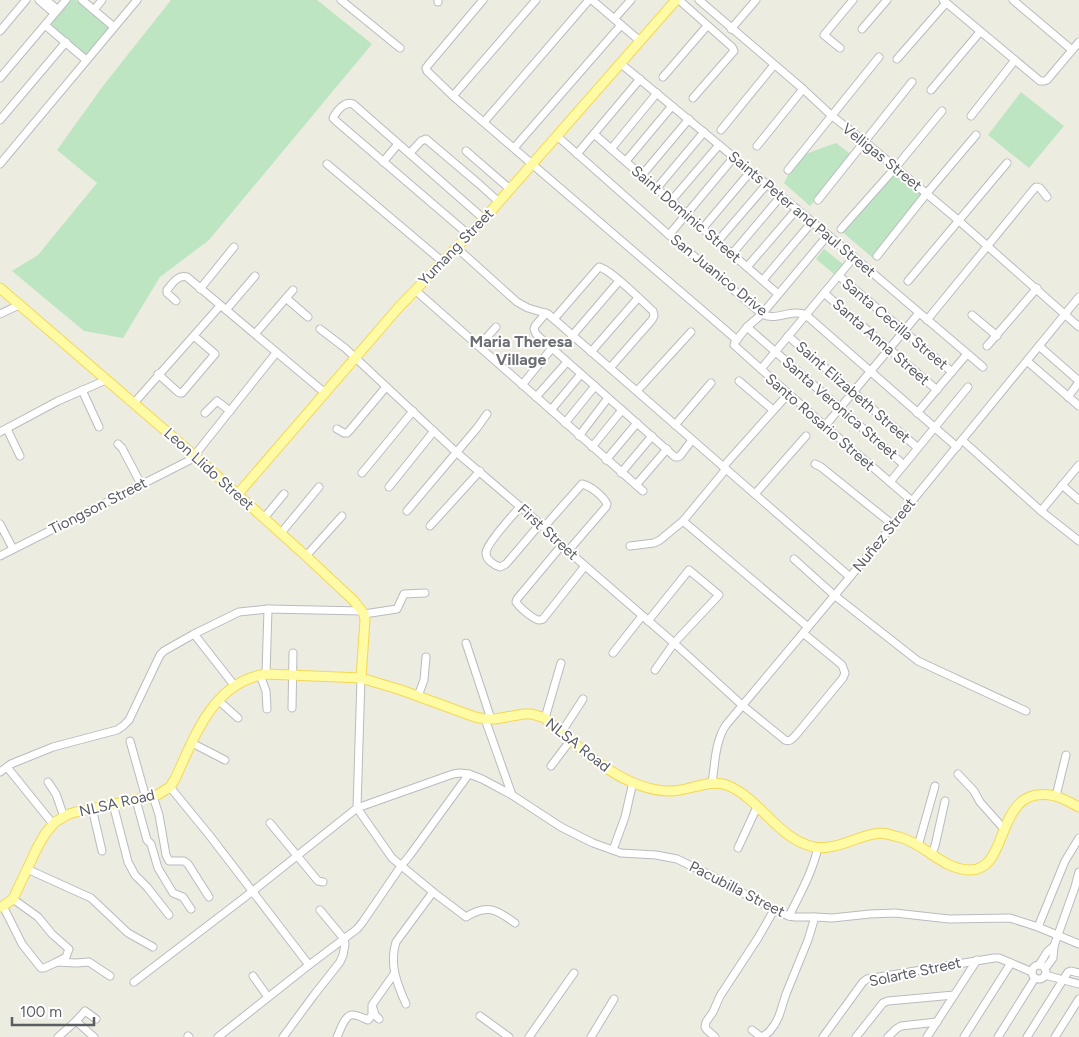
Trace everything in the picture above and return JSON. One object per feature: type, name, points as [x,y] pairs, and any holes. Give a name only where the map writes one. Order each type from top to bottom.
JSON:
[{"type":"main road","name":"Yumang Street","points":[[237,495],[415,290],[484,219],[677,0]]},
{"type":"main road","name":"Leon Llido Street","points":[[0,288],[195,456],[352,598],[363,613]]},
{"type":"main road","points":[[362,678],[366,620],[363,613]]},
{"type":"main road","name":"NLSA Road","points":[[2,907],[13,898],[42,839],[54,824],[76,812],[149,797],[159,794],[170,787],[208,712],[218,700],[242,680],[263,674],[362,678],[465,714],[488,719],[524,714],[545,718],[585,754],[633,782],[648,788],[666,791],[712,783],[727,785],[737,790],[790,836],[803,843],[818,847]]},
{"type":"main road","points":[[818,847],[830,846],[880,833],[902,838],[950,865],[968,870],[976,870],[986,864],[994,854],[1010,815],[1021,802],[1042,794],[1056,796],[1079,807]]},
{"type":"street","points":[[0,31],[26,0]]},
{"type":"street","points":[[39,0],[56,11]]},
{"type":"street","points":[[46,0],[56,11]]},
{"type":"street","points":[[0,78],[66,0]]},
{"type":"street","points":[[82,0],[114,27]]},
{"type":"street","points":[[94,10],[102,0]]},
{"type":"street","points":[[0,164],[137,0]]},
{"type":"street","points":[[341,0],[400,48]]},
{"type":"street","points":[[483,0],[426,68],[427,71],[737,340],[747,327],[762,314],[828,235]]},
{"type":"street","points":[[454,96],[536,0]]},
{"type":"street","points":[[484,122],[591,0],[640,40]]},
{"type":"street","points":[[614,19],[631,0]]},
{"type":"street","points":[[677,0],[734,51],[693,98]]},
{"type":"street","name":"Velligas Street","points":[[699,0],[831,115],[927,193],[1079,327]]},
{"type":"street","points":[[731,29],[756,0]]},
{"type":"street","points":[[840,48],[824,35],[853,0]]},
{"type":"street","points":[[862,29],[887,0]]},
{"type":"street","points":[[1013,0],[1072,50]]},
{"type":"street","points":[[896,59],[944,1],[1040,81],[1047,80],[1079,42]]},
{"type":"street","points":[[514,148],[621,25]]},
{"type":"street","points":[[45,26],[86,60]]},
{"type":"street","points":[[663,77],[707,26]]},
{"type":"street","points":[[931,90],[980,32]]},
{"type":"street","points":[[0,120],[66,42]]},
{"type":"street","points":[[788,170],[879,57]]},
{"type":"street","points":[[972,116],[1014,60]]},
{"type":"street","name":"Saints Peter and Paul Street","points":[[620,63],[797,209],[983,367]]},
{"type":"street","points":[[721,130],[774,65]]},
{"type":"street","points":[[577,154],[640,79]]},
{"type":"street","points":[[818,200],[912,82]]},
{"type":"street","points":[[757,146],[803,89]]},
{"type":"street","points":[[611,149],[657,93]]},
{"type":"street","points":[[469,235],[334,119],[335,114],[345,104],[353,104],[484,219]]},
{"type":"street","points":[[626,161],[672,106]]},
{"type":"street","points":[[841,229],[942,111]]},
{"type":"street","points":[[642,176],[688,119]]},
{"type":"street","points":[[657,188],[704,132]]},
{"type":"street","name":"Saint Dominic Street","points":[[594,134],[778,294]]},
{"type":"street","points":[[877,256],[976,135]]},
{"type":"street","name":"San Juanico Drive","points":[[557,136],[762,314],[773,317],[799,313],[806,315]]},
{"type":"street","points":[[410,153],[421,141],[426,139],[499,202]]},
{"type":"street","points":[[384,162],[398,144]]},
{"type":"street","points":[[672,201],[719,145]]},
{"type":"street","points":[[466,150],[510,189]]},
{"type":"street","points":[[669,235],[734,157]]},
{"type":"street","points":[[908,281],[1007,163]]},
{"type":"street","points":[[327,164],[443,262]]},
{"type":"street","points":[[703,228],[751,171]]},
{"type":"street","points":[[718,241],[767,184]]},
{"type":"street","points":[[927,320],[1036,187],[1040,188],[1046,197]]},
{"type":"street","points":[[732,254],[781,196]]},
{"type":"street","points":[[747,267],[797,209]]},
{"type":"street","points":[[763,280],[812,222]]},
{"type":"street","points":[[200,289],[234,247]]},
{"type":"street","points":[[456,248],[517,302],[528,308],[546,313],[850,577]]},
{"type":"street","points":[[761,369],[854,257]]},
{"type":"street","points":[[554,320],[599,267],[604,268],[653,311],[654,316],[610,368]]},
{"type":"street","points":[[134,403],[194,336],[255,276]]},
{"type":"street","name":"Santa Cecilla Street","points":[[839,276],[952,372]]},
{"type":"street","points":[[176,301],[167,293],[167,290],[180,277],[187,277],[325,393]]},
{"type":"street","points":[[572,336],[619,281]]},
{"type":"street","points":[[987,346],[1037,288]]},
{"type":"street","points":[[255,334],[293,290]]},
{"type":"street","points":[[415,290],[643,491]]},
{"type":"street","name":"Santa Anna Street","points":[[824,293],[937,390]]},
{"type":"street","points":[[286,298],[308,317]]},
{"type":"street","points":[[591,352],[638,298]]},
{"type":"street","name":"Nuñez Street","points":[[712,783],[720,736],[726,724],[850,577],[1079,298]]},
{"type":"street","points":[[0,314],[19,305]]},
{"type":"street","points":[[546,313],[536,323],[534,329],[536,334],[608,398],[678,458],[692,440]]},
{"type":"street","points":[[825,426],[919,313]]},
{"type":"street","points":[[806,315],[957,446]]},
{"type":"street","points":[[972,315],[997,336]]},
{"type":"street","points":[[479,346],[496,326]]},
{"type":"street","name":"Santa Veronica Street","points":[[747,327],[904,465]]},
{"type":"street","name":"First Street","points":[[320,329],[345,348],[456,452],[480,471],[542,526],[568,552],[674,643],[742,705],[785,740],[790,741],[843,678],[845,673],[842,665],[805,630]]},
{"type":"street","points":[[637,391],[691,332]]},
{"type":"street","points":[[158,374],[180,394],[182,393],[215,354],[194,336]]},
{"type":"street","name":"Saint Elizabeth Street","points":[[788,336],[918,448]]},
{"type":"street","name":"Santo Rosario Street","points":[[737,340],[734,344],[735,346],[912,501]]},
{"type":"street","points":[[1039,346],[1079,382],[1068,397]]},
{"type":"street","points":[[522,385],[552,348]]},
{"type":"street","points":[[195,456],[276,352]]},
{"type":"street","points":[[917,413],[968,354]]},
{"type":"street","points":[[1027,361],[1079,406]]},
{"type":"street","points":[[536,397],[567,362]]},
{"type":"street","points":[[551,410],[581,374]]},
{"type":"street","points":[[20,456],[3,430],[58,401],[106,380]]},
{"type":"street","points":[[739,381],[773,410]]},
{"type":"street","points":[[675,425],[712,382]]},
{"type":"street","points":[[565,422],[595,386]]},
{"type":"street","points":[[337,429],[347,433],[386,387]]},
{"type":"street","points":[[890,482],[968,387]]},
{"type":"street","points":[[82,390],[99,427]]},
{"type":"street","points":[[630,546],[654,543],[683,521],[724,468],[789,393]]},
{"type":"street","points":[[579,436],[608,398]]},
{"type":"street","points":[[205,413],[217,401],[230,411]]},
{"type":"street","points":[[592,447],[622,410]]},
{"type":"street","points":[[362,473],[413,411]]},
{"type":"street","points":[[407,511],[487,414]]},
{"type":"street","points":[[606,460],[637,423]]},
{"type":"street","points":[[389,487],[434,431]]},
{"type":"street","points":[[621,473],[652,436]]},
{"type":"street","points":[[755,494],[806,436]]},
{"type":"street","points":[[962,440],[1079,541]]},
{"type":"street","points":[[118,444],[122,448],[140,484]]},
{"type":"street","points":[[636,485],[667,449]]},
{"type":"street","name":"Tiongson Street","points":[[0,556],[195,456]]},
{"type":"street","points":[[815,464],[892,524]]},
{"type":"street","points":[[1041,510],[1079,465]]},
{"type":"street","points":[[430,526],[480,471]]},
{"type":"street","points":[[520,507],[487,548],[488,559],[496,566],[500,567],[506,564],[582,484],[588,485],[604,499],[607,504],[606,507],[568,552]]},
{"type":"street","points":[[1062,485],[1079,500]]},
{"type":"street","points":[[281,533],[319,487]]},
{"type":"street","points":[[264,518],[284,494]]},
{"type":"street","points":[[306,556],[342,516]]},
{"type":"street","points":[[683,521],[805,630]]},
{"type":"street","points":[[0,524],[12,550]]},
{"type":"street","points":[[562,545],[517,599],[518,606],[537,620],[543,619],[585,566]]},
{"type":"street","points":[[794,559],[834,595],[918,661],[1026,710]]},
{"type":"street","points":[[648,621],[689,570],[719,595],[674,643],[655,670]]},
{"type":"street","points":[[0,772],[12,764],[53,748],[117,730],[123,726],[128,720],[160,655],[194,634],[236,613],[268,609],[363,613],[397,610],[404,594],[425,593]]},
{"type":"street","points":[[267,709],[267,694],[263,674],[268,609]]},
{"type":"street","points":[[613,653],[642,616]]},
{"type":"street","points":[[194,634],[234,686]]},
{"type":"street","points":[[466,643],[512,795]]},
{"type":"street","points":[[292,708],[294,654]]},
{"type":"street","points":[[418,696],[424,680],[426,657]]},
{"type":"street","points":[[545,718],[561,663]]},
{"type":"street","points":[[362,678],[358,808],[386,850],[401,866],[466,917],[475,911],[493,910],[515,923]]},
{"type":"street","points":[[561,733],[583,699]]},
{"type":"street","points":[[218,700],[238,718]]},
{"type":"street","points":[[130,741],[149,797],[159,815],[169,861],[184,861],[188,864],[209,897]]},
{"type":"street","points":[[551,766],[570,741]]},
{"type":"street","points":[[192,743],[225,760]]},
{"type":"street","points":[[1056,796],[1066,755]]},
{"type":"street","points":[[7,767],[54,824]]},
{"type":"street","points":[[134,982],[253,892],[358,808],[454,774],[469,774],[357,929],[218,1037]]},
{"type":"street","name":"Pacubilla Street","points":[[469,774],[512,795],[561,827],[594,843],[627,854],[656,855],[677,859],[702,870],[788,916],[839,918],[870,914],[895,914],[948,919],[1010,918],[1079,944]]},
{"type":"street","points":[[958,774],[1004,829]]},
{"type":"street","points":[[48,782],[56,794],[64,817]]},
{"type":"street","points":[[613,850],[625,817],[633,782]]},
{"type":"street","points":[[918,846],[935,786]]},
{"type":"street","points":[[170,787],[309,965]]},
{"type":"street","points":[[136,800],[147,840],[158,868],[173,893],[183,897],[191,909]]},
{"type":"street","points":[[932,854],[945,801]]},
{"type":"street","points":[[113,804],[128,862],[135,875],[147,886],[169,915]]},
{"type":"street","points":[[738,848],[757,807]]},
{"type":"street","points":[[92,808],[102,851]]},
{"type":"street","points":[[270,823],[318,881],[323,882]]},
{"type":"street","points":[[1038,927],[1065,861],[1079,838]]},
{"type":"street","points":[[788,916],[803,887],[818,847]]},
{"type":"street","points":[[27,869],[91,898],[128,933],[153,947]]},
{"type":"street","points":[[1034,975],[1041,979],[1043,970],[1053,958],[1054,946],[1079,872]]},
{"type":"street","points":[[406,1004],[394,974],[394,950],[396,942],[433,892]]},
{"type":"street","points":[[2,907],[22,944],[41,968],[66,957],[69,949],[52,934],[38,917],[13,898]]},
{"type":"street","points":[[283,1037],[340,962],[343,955],[344,939],[320,910]]},
{"type":"street","points":[[715,1037],[706,1030],[706,1022],[720,996],[774,910]]},
{"type":"street","points":[[752,1030],[761,1037],[769,1032],[775,1024],[816,917]]},
{"type":"street","name":"Solarte Street","points":[[823,1037],[867,979],[999,958],[1034,975]]},
{"type":"street","points":[[927,1037],[977,960]]},
{"type":"street","points":[[57,962],[89,962],[110,976]]},
{"type":"street","points":[[964,1037],[1011,963]]},
{"type":"street","points":[[998,1037],[1034,975],[1035,966],[1079,984]]},
{"type":"street","points":[[1027,1037],[1069,971],[1079,973]]},
{"type":"street","points":[[529,1037],[574,973]]},
{"type":"street","points":[[337,1037],[346,1019],[350,1016],[354,1015],[368,1020],[372,1015],[372,1005],[394,974]]},
{"type":"street","points":[[253,976],[268,997]]},
{"type":"street","points":[[856,1037],[883,1003],[954,995]]},
{"type":"street","points":[[591,1037],[614,999]]},
{"type":"street","points":[[1055,1037],[1079,999]]},
{"type":"street","points":[[372,1005],[375,1015],[379,1019]]},
{"type":"street","points":[[58,1037],[85,1011],[96,1019]]},
{"type":"street","points":[[480,1016],[509,1037]]},
{"type":"street","points":[[76,1021],[94,1037]]},
{"type":"street","points":[[888,1037],[901,1026],[937,1022]]},
{"type":"green space","points":[[70,0],[76,0],[109,28],[84,58],[47,26]]},
{"type":"green space","points":[[171,0],[317,0],[372,44],[209,240],[160,277],[123,338],[84,331],[12,271],[38,255],[97,183],[57,150],[103,86]]},
{"type":"green space","points":[[1021,92],[1064,126],[1029,168],[988,135]]},
{"type":"green space","points":[[836,143],[853,156],[810,206],[784,183],[797,157]]},
{"type":"green space","points":[[895,169],[926,194],[873,258],[840,230]]},
{"type":"green space","points":[[824,249],[843,264],[834,274],[816,259]]},
{"type":"district","name":"Maria Theresa Village","points":[[521,350]]}]
